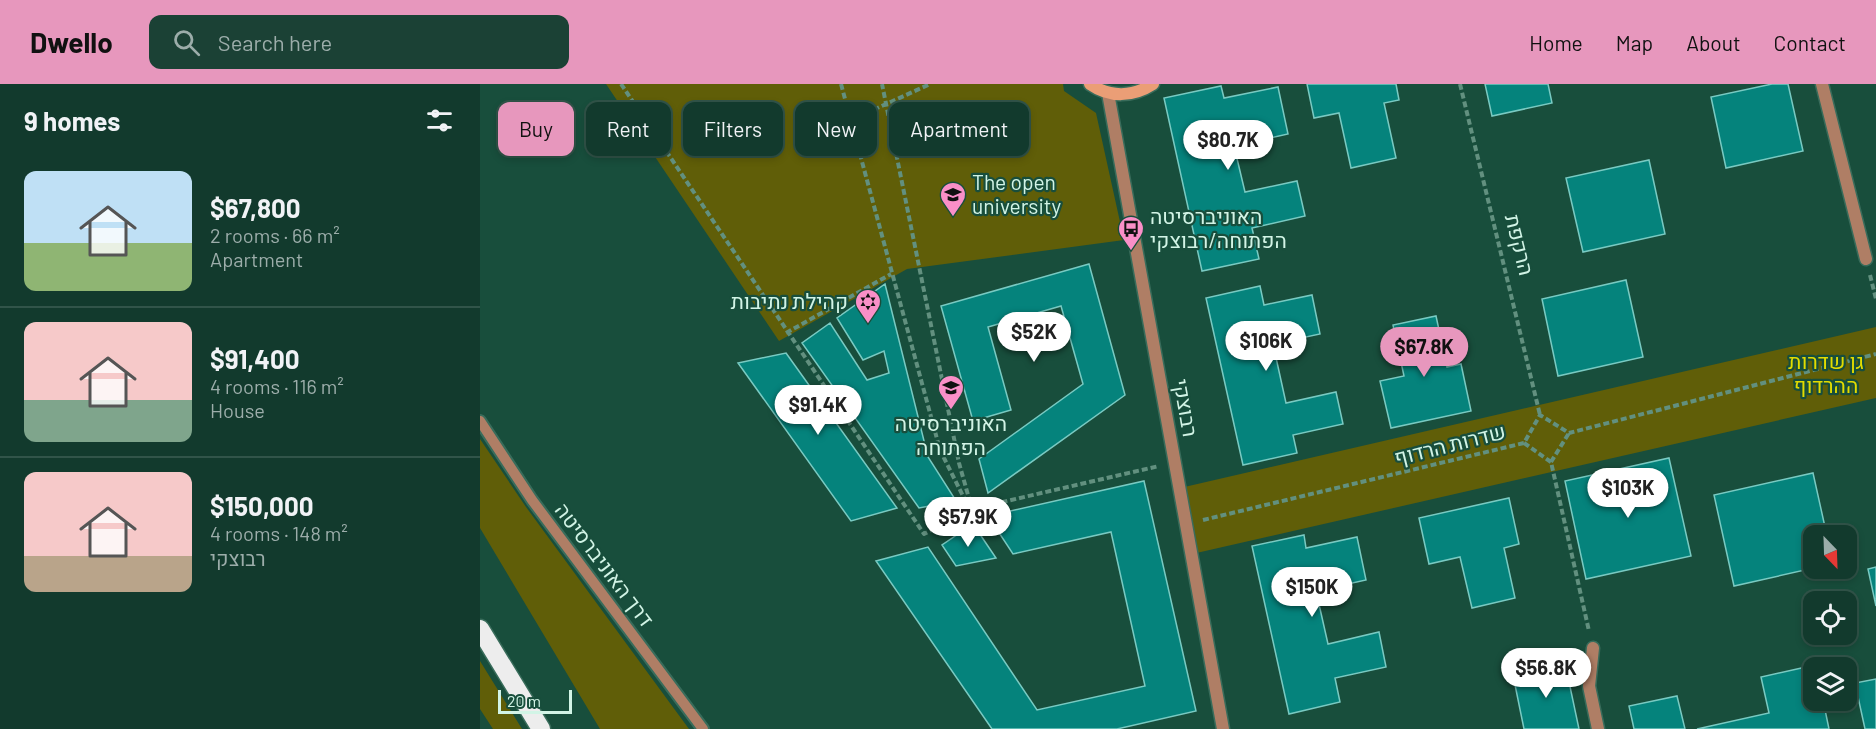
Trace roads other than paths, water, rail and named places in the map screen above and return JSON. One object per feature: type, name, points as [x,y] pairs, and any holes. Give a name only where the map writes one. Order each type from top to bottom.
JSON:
[{"type":"highway","points":[[480,630],[541,729]]},
{"type":"street","points":[[1090,84],[1108,93],[1126,94],[1143,91],[1153,84]]},
{"type":"street","points":[[1822,84],[1866,260]]},
{"type":"street","name":"רבוצקי","points":[[1108,93],[1224,729]]},
{"type":"street","points":[[1593,648],[1589,686],[1598,729]]},
{"type":"lane","name":"דרך האוניברסיטה","points":[[480,421],[532,500],[703,729]]},
{"type":"place","name":"The open university","points":[[953,218]]},
{"type":"place","name":"האוניברסיטה הפתוחה/רבוצקי","points":[[1131,252]]},
{"type":"place","name":"קהילת נתיבות","points":[[868,325]]},
{"type":"place","name":"האוניברסיטה הפתוחה","points":[[951,411]]},
{"type":"park label","name":"גן שדרות ההרדוף","points":[[1826,374]]}]
